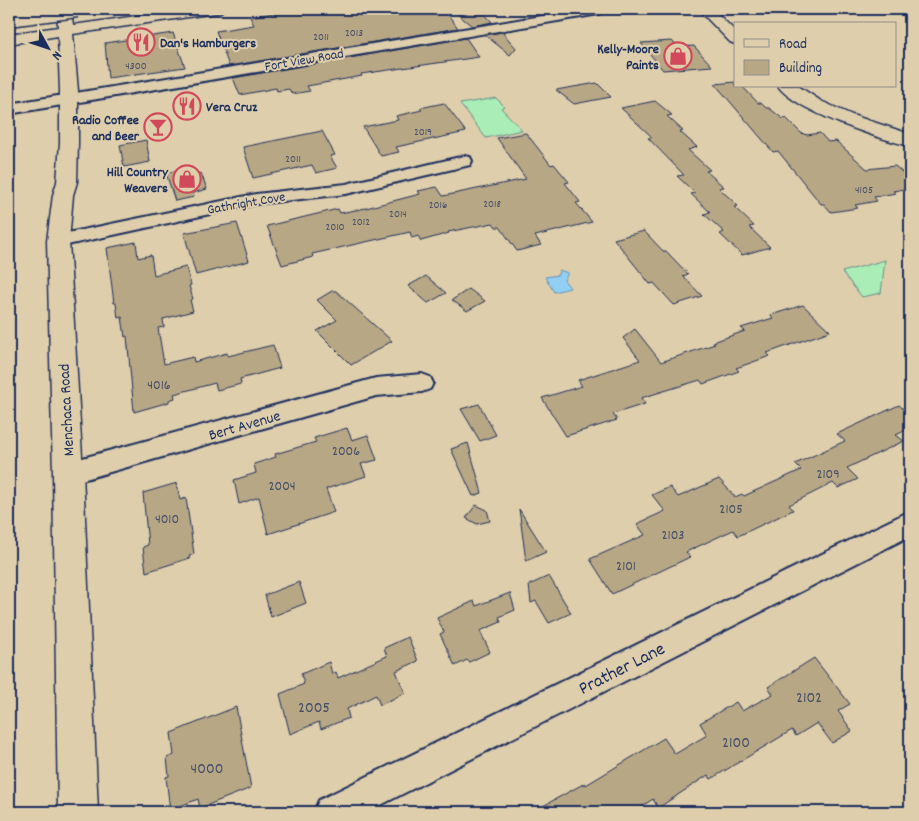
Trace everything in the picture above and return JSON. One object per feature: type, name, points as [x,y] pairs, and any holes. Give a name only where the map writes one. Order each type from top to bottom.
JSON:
[{"type":"main road","points":[[9,31],[24,21],[24,9]]},
{"type":"main road","name":"Menchaca Road","points":[[64,9],[69,98],[67,182],[63,195],[58,241],[68,473],[78,812]]},
{"type":"main road","points":[[9,18],[77,9]]},
{"type":"main road","points":[[104,9],[110,14],[122,18],[148,19]]},
{"type":"main road","points":[[9,39],[216,9]]},
{"type":"main road","points":[[705,9],[734,37]]},
{"type":"main road","points":[[789,88],[827,112],[910,140]]},
{"type":"street","name":"Fort View Road","points":[[9,109],[600,10]]},
{"type":"street","name":"Gathright Cove","points":[[58,241],[256,199],[346,189],[464,161]]},
{"type":"street","name":"Bert Avenue","points":[[68,473],[376,387],[422,383]]},
{"type":"street","name":"Prather Lane","points":[[331,812],[910,523]]},
{"type":"green space","points":[[496,98],[504,106],[501,108],[522,130],[486,138],[460,104]]},
{"type":"green space","points":[[885,260],[881,293],[862,297],[842,272]]},
{"type":"water","points":[[559,270],[568,273],[564,280],[570,288],[554,292],[545,277],[558,275]]},
{"type":"building","points":[[297,9],[436,9],[440,13],[446,12],[458,28],[229,66],[216,31],[254,25],[250,17]]},
{"type":"building","points":[[451,9],[480,9],[492,22],[472,26]]},
{"type":"building","points":[[502,32],[516,48],[510,55],[485,35]]},
{"type":"building","points":[[173,33],[185,67],[108,78],[105,43]]},
{"type":"building","points":[[466,38],[479,57],[361,74],[362,76],[307,86],[310,91],[292,94],[289,89],[277,91],[276,88],[240,95],[233,78]]},
{"type":"building","name":"Kelly-Moore Paints","points":[[672,41],[678,47],[694,46],[712,66],[663,70],[641,43]]},
{"type":"building","points":[[734,82],[734,88],[744,88],[758,103],[769,108],[783,119],[786,118],[801,133],[807,135],[820,133],[828,142],[836,141],[867,169],[895,166],[903,173],[910,173],[910,188],[874,197],[877,201],[855,205],[858,208],[831,212],[824,204],[821,204],[778,151],[773,152],[715,84]]},
{"type":"building","points":[[597,83],[611,97],[574,104],[556,90]]},
{"type":"building","points":[[655,101],[672,115],[667,116],[683,131],[680,132],[697,147],[688,150],[710,170],[706,171],[724,187],[719,188],[738,206],[734,207],[754,226],[749,227],[770,247],[742,255],[720,234],[724,232],[704,214],[710,212],[691,194],[695,193],[677,176],[684,175],[648,138],[652,137],[621,108]]},
{"type":"building","points":[[444,103],[466,132],[396,147],[399,152],[381,156],[363,127],[398,120],[396,116]]},
{"type":"building","points":[[322,131],[335,155],[330,156],[337,168],[316,173],[312,165],[253,178],[243,147]]},
{"type":"building","points":[[526,133],[551,165],[554,164],[569,182],[565,183],[580,202],[576,203],[592,222],[535,236],[541,245],[517,251],[500,227],[496,227],[493,223],[448,232],[421,241],[418,236],[412,238],[410,232],[312,254],[313,257],[282,265],[267,226],[338,209],[340,213],[366,208],[420,194],[418,191],[437,187],[443,196],[526,179],[497,138]]},
{"type":"building","points":[[146,140],[150,162],[124,167],[120,145]]},
{"type":"building","points":[[190,167],[193,175],[201,173],[207,189],[193,193],[194,197],[175,201],[166,173]]},
{"type":"building","points":[[237,223],[249,261],[196,275],[184,233]]},
{"type":"building","points":[[644,231],[688,274],[683,276],[702,296],[674,305],[654,283],[650,284],[614,239]]},
{"type":"building","points":[[136,242],[138,258],[151,255],[154,275],[186,267],[191,285],[189,286],[193,299],[190,300],[193,311],[163,319],[164,327],[158,328],[164,364],[193,357],[194,362],[227,353],[228,356],[273,345],[280,368],[240,379],[241,384],[217,390],[215,383],[174,394],[175,398],[169,400],[169,402],[134,412],[127,336],[125,337],[122,317],[118,318],[116,303],[114,303],[107,248]]},
{"type":"building","points":[[426,276],[446,293],[428,303],[408,286]]},
{"type":"building","points":[[469,289],[485,301],[467,311],[452,300]]},
{"type":"building","points":[[332,291],[336,291],[392,341],[351,365],[317,331],[337,320],[317,300]]},
{"type":"building","points":[[803,305],[830,331],[767,353],[770,356],[736,368],[739,371],[703,384],[700,380],[641,398],[645,404],[613,414],[617,420],[566,436],[542,398],[582,386],[578,380],[640,360],[623,338],[635,329],[661,362],[715,344],[713,342],[745,331],[741,328],[773,318],[771,315]]},
{"type":"building","points":[[479,404],[496,435],[480,441],[461,409]]},
{"type":"building","points":[[899,405],[910,415],[910,428],[896,435],[904,441],[847,468],[858,479],[838,488],[833,483],[789,505],[793,510],[738,536],[733,530],[686,552],[690,557],[612,594],[590,559],[645,535],[637,524],[665,511],[652,495],[670,487],[678,497],[719,479],[735,497],[742,494],[744,496],[801,470],[795,464],[845,441],[837,434]]},
{"type":"building","points":[[347,428],[352,440],[368,435],[377,460],[361,464],[366,476],[326,489],[334,512],[268,534],[259,497],[239,504],[234,480],[256,473],[254,464],[276,457],[275,454],[316,442],[314,438]]},
{"type":"building","points":[[468,443],[482,493],[473,496],[451,449]]},
{"type":"building","points":[[177,483],[180,500],[186,498],[194,554],[189,556],[190,558],[146,572],[143,547],[148,545],[143,493]]},
{"type":"building","points":[[476,505],[487,510],[490,521],[477,524],[466,518]]},
{"type":"building","points":[[519,509],[546,552],[526,561]]},
{"type":"building","points":[[549,576],[571,613],[549,623],[536,601],[531,603],[529,585]]},
{"type":"building","points":[[299,582],[306,603],[271,617],[265,595]]},
{"type":"building","points":[[510,593],[515,610],[499,617],[501,622],[480,631],[490,652],[455,666],[440,634],[444,632],[437,618],[474,601],[476,606]]},
{"type":"building","points":[[408,637],[418,661],[396,671],[405,693],[380,705],[376,695],[347,709],[349,718],[321,729],[319,722],[290,734],[280,694],[304,684],[301,674],[329,662],[332,674],[336,672],[338,678],[387,656],[384,648]]},
{"type":"building","points":[[814,658],[850,704],[838,711],[852,731],[832,743],[817,723],[796,736],[792,730],[711,779],[708,775],[658,808],[653,799],[633,812],[532,812],[585,783],[586,785],[664,738],[675,754],[707,735],[700,723],[736,702],[742,711],[773,694],[768,687]]},
{"type":"building","points":[[236,707],[251,788],[200,808],[198,799],[170,810],[166,777],[169,776],[167,758],[174,755],[171,733]]},
{"type":"place","name":"Dan's Hamburgers","points":[[141,42]]},
{"type":"place","name":"Kelly-Moore Paints","points":[[678,56]]},
{"type":"place","name":"Vera Cruz","points":[[187,106]]},
{"type":"place","name":"Radio Coffee and Beer","points":[[158,127]]},
{"type":"place","name":"Hill Country Weavers","points":[[187,179]]}]
